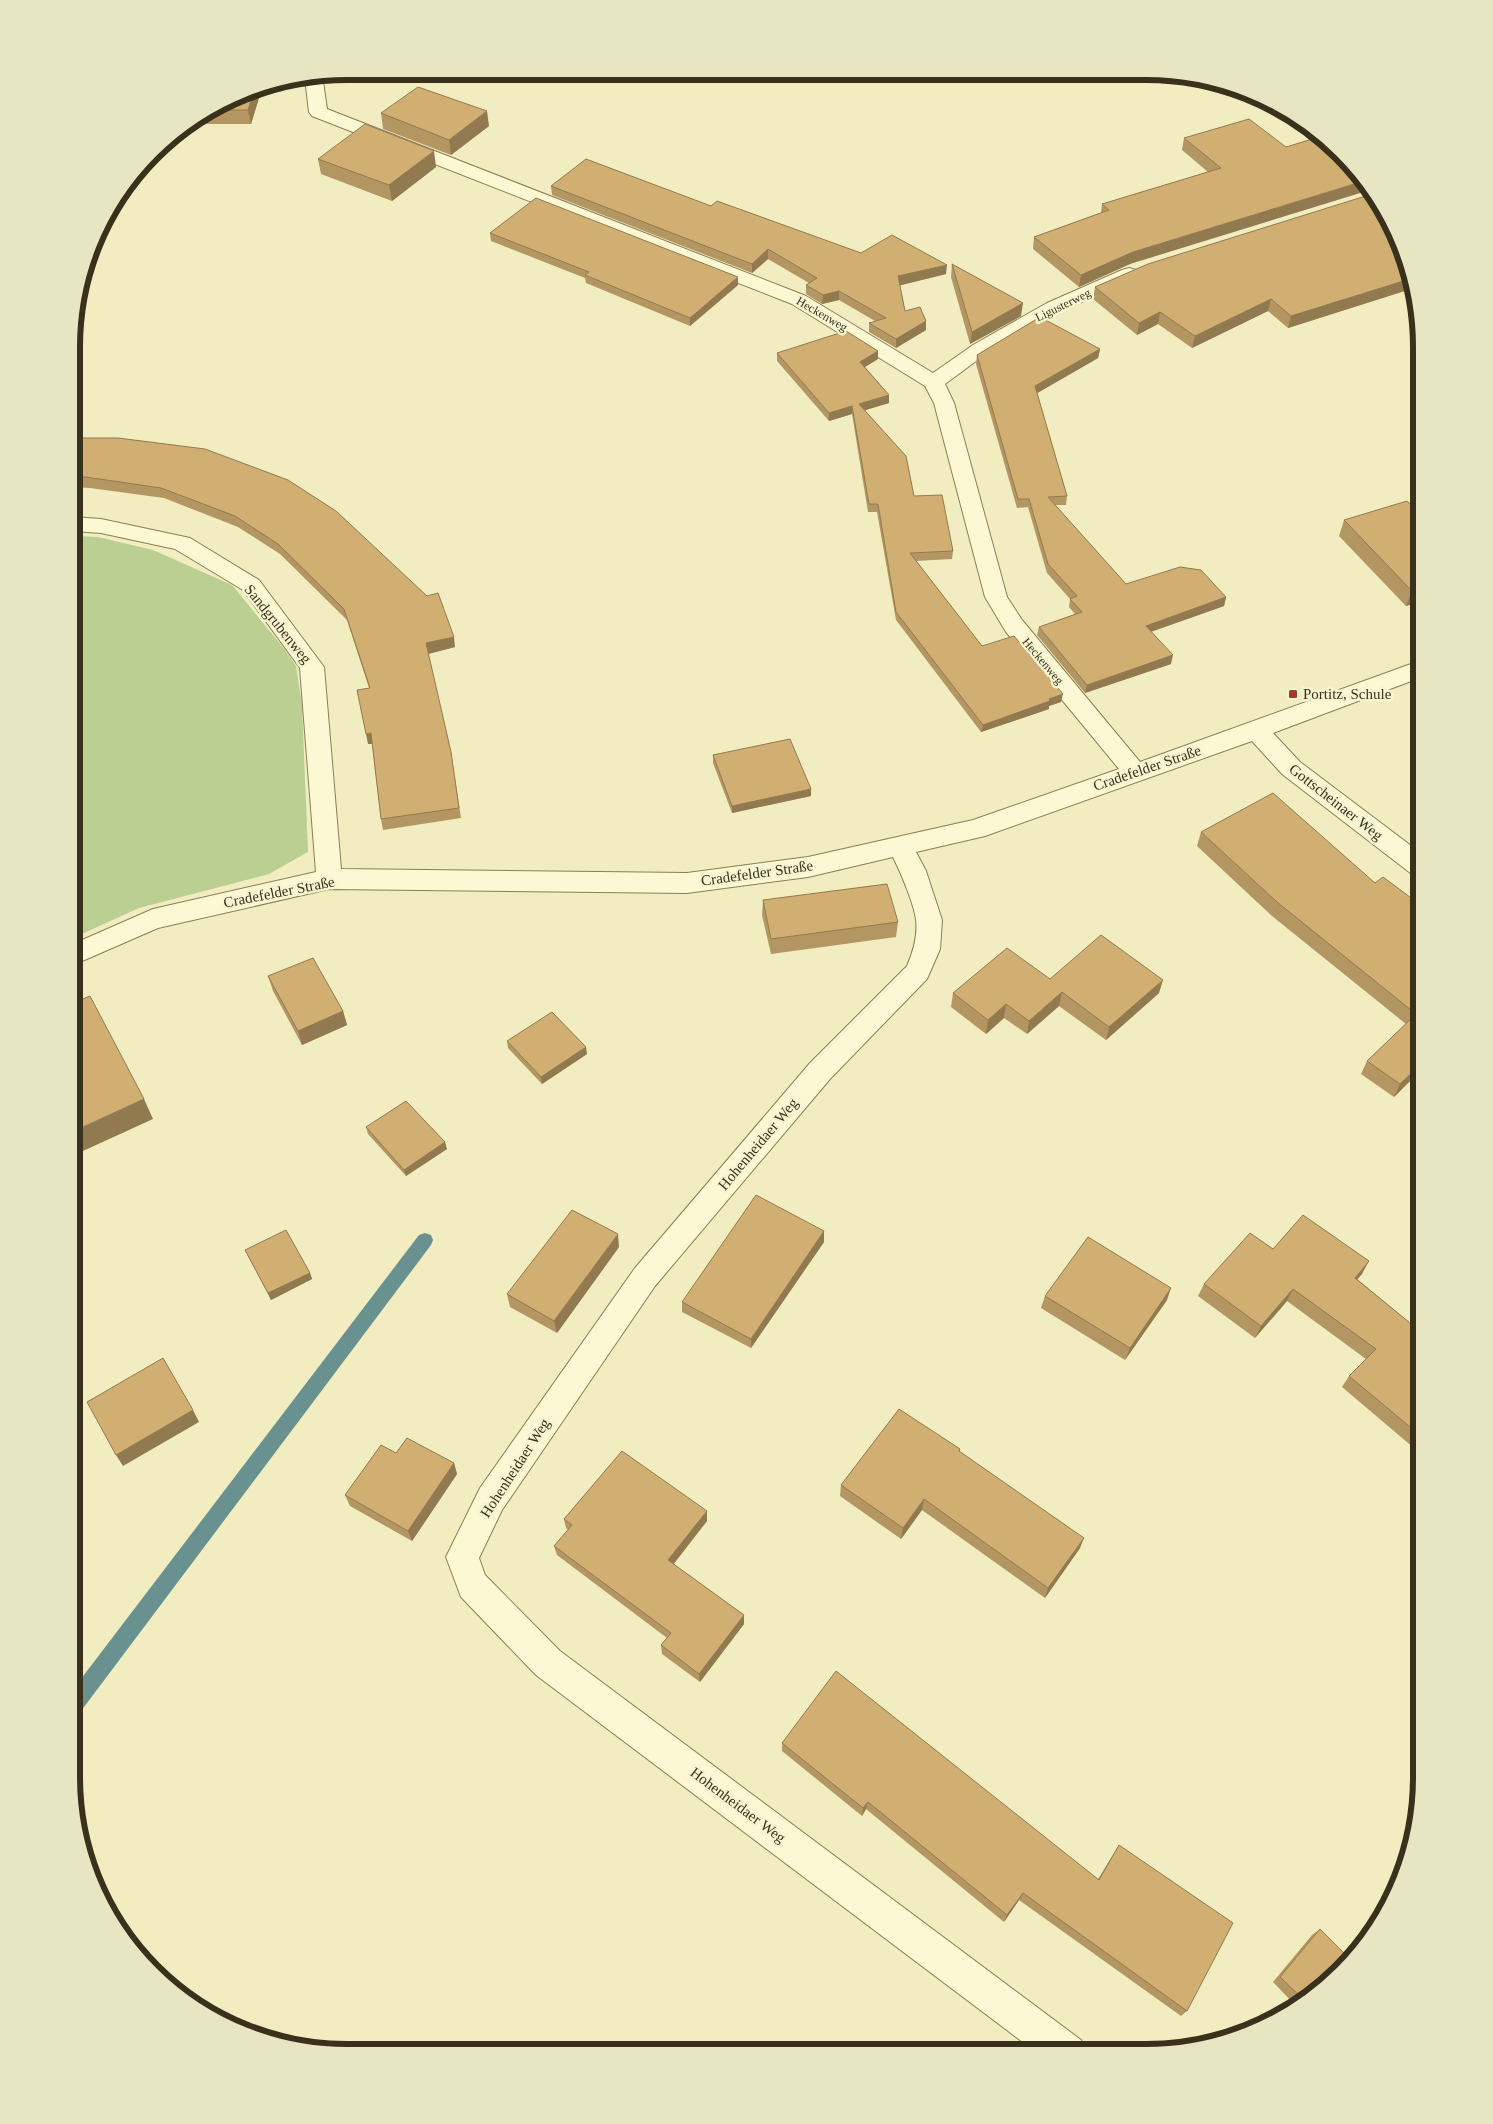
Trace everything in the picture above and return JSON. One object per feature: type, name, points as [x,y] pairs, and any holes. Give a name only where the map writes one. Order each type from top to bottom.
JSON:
[{"type":"street","name":"Heckenweg","points":[[315,82],[318,112],[799,300],[934,382],[944,403],[996,597],[1014,626],[1135,772]]},
{"type":"street","name":"Ligusterweg","points":[[934,382],[980,349],[1054,307],[1148,267]]},
{"type":"street","name":"Sandgrubenweg","points":[[80,524],[101,526],[182,543],[251,585],[312,667],[329,879]]},
{"type":"street","name":"Cradefelder Straße","points":[[80,952],[153,919],[329,879],[687,883],[808,867],[976,829],[1256,730],[1413,671]]},
{"type":"street","name":"Gottscheinaer Weg","points":[[1256,730],[1291,768],[1413,861]]},
{"type":"street","name":"Hohenheidaer Weg","points":[[901,847],[913,871],[929,920],[927,949],[918,972],[820,1071],[645,1277],[491,1500],[462,1557],[473,1586],[548,1662],[1057,2044]]},
{"type":"green space","points":[[80,536],[98,537],[153,550],[232,585],[296,666],[302,705],[308,852],[269,874],[139,908],[80,935]]},
{"type":"building","points":[[418,87],[487,111],[449,140],[381,113]]},
{"type":"building","points":[[252,97],[248,110],[224,110]]},
{"type":"building","points":[[1249,119],[1286,147],[1313,139],[1335,158],[1357,183],[1133,252],[1081,275],[1034,237],[1109,210],[1102,204],[1221,168],[1184,138]]},
{"type":"building","points":[[365,124],[434,151],[389,185],[318,159]]},
{"type":"building","points":[[586,159],[711,206],[717,201],[861,253],[892,235],[947,265],[898,276],[905,311],[920,307],[926,321],[896,339],[869,323],[886,318],[839,291],[823,295],[806,285],[817,278],[768,249],[752,264],[551,186]]},
{"type":"building","points":[[1366,196],[1386,229],[1405,281],[1291,316],[1271,299],[1195,336],[1160,312],[1139,323],[1095,287],[1148,264]]},
{"type":"building","points":[[536,198],[738,277],[690,318],[585,275],[589,272],[490,233]]},
{"type":"building","points":[[952,264],[1023,303],[972,332]]},
{"type":"building","points":[[1040,317],[1100,349],[1035,386],[1067,496],[1048,497],[1126,584],[1180,567],[1201,570],[1226,597],[1146,626],[1173,655],[1087,685],[1039,627],[1082,612],[1070,599],[1077,596],[1048,564],[1029,499],[1018,499],[977,355]]},
{"type":"building","points":[[846,331],[878,351],[860,362],[889,395],[859,404],[906,456],[914,496],[942,495],[953,551],[910,553],[982,646],[1014,636],[1063,694],[1049,699],[1050,701],[983,725],[896,612],[878,504],[869,504],[852,406],[829,413],[777,353]]},
{"type":"building","points":[[80,438],[118,438],[205,449],[288,480],[336,511],[427,596],[438,593],[454,637],[426,643],[451,752],[459,808],[381,819],[371,733],[366,734],[357,690],[370,688],[344,609],[278,544],[235,516],[161,488],[80,477]]},
{"type":"building","points":[[1407,501],[1413,507],[1413,591],[1412,591],[1344,520]]},
{"type":"building","points":[[790,739],[811,789],[732,806],[713,755]]},
{"type":"building","points":[[1273,793],[1375,883],[1383,877],[1413,899],[1413,1012],[1277,902],[1201,832]]},
{"type":"building","points":[[887,884],[898,922],[771,939],[763,900]]},
{"type":"building","points":[[1101,935],[1163,980],[1109,1027],[1062,992],[1029,1021],[1006,1004],[988,1020],[953,993],[1007,948],[1050,979]]},
{"type":"building","points":[[313,958],[343,1011],[298,1031],[268,976]]},
{"type":"building","points":[[90,996],[144,1099],[80,1128],[80,1000]]},
{"type":"building","points":[[552,1012],[586,1047],[541,1077],[507,1041]]},
{"type":"building","points":[[1413,1017],[1413,1072],[1400,1084],[1367,1061]]},
{"type":"building","points":[[406,1101],[445,1142],[404,1170],[366,1127]]},
{"type":"building","points":[[756,1195],[824,1231],[751,1339],[682,1302]]},
{"type":"building","points":[[572,1210],[618,1234],[554,1321],[507,1294]]},
{"type":"building","points":[[1303,1215],[1369,1261],[1355,1278],[1413,1325],[1413,1429],[1349,1376],[1376,1349],[1293,1289],[1261,1326],[1204,1284],[1250,1233],[1273,1249]]},
{"type":"building","points":[[286,1230],[310,1273],[268,1293],[245,1250]]},
{"type":"building","points":[[1088,1237],[1171,1288],[1130,1348],[1045,1296]]},
{"type":"building","points":[[163,1358],[193,1410],[116,1455],[87,1402]]},
{"type":"building","points":[[899,1409],[960,1449],[959,1451],[1084,1538],[1048,1588],[924,1499],[903,1528],[841,1485]]},
{"type":"building","points":[[407,1438],[454,1463],[408,1531],[345,1495],[381,1445],[396,1453]]},
{"type":"building","points":[[622,1451],[707,1511],[668,1560],[744,1615],[699,1674],[661,1645],[671,1633],[554,1546],[572,1525],[564,1519]]},
{"type":"building","points":[[836,1671],[1099,1880],[1119,1845],[1233,1923],[1187,2011],[1023,1893],[1007,1915],[868,1802],[863,1808],[782,1743]]},
{"type":"building","points":[[1320,1929],[1346,1955],[1322,1978],[1300,1996],[1280,1977]]},
{"type":"waterway","points":[[80,1696],[425,1240]]},
{"type":"place","name":"Portitz, Schule","points":[[1293,694]]}]
